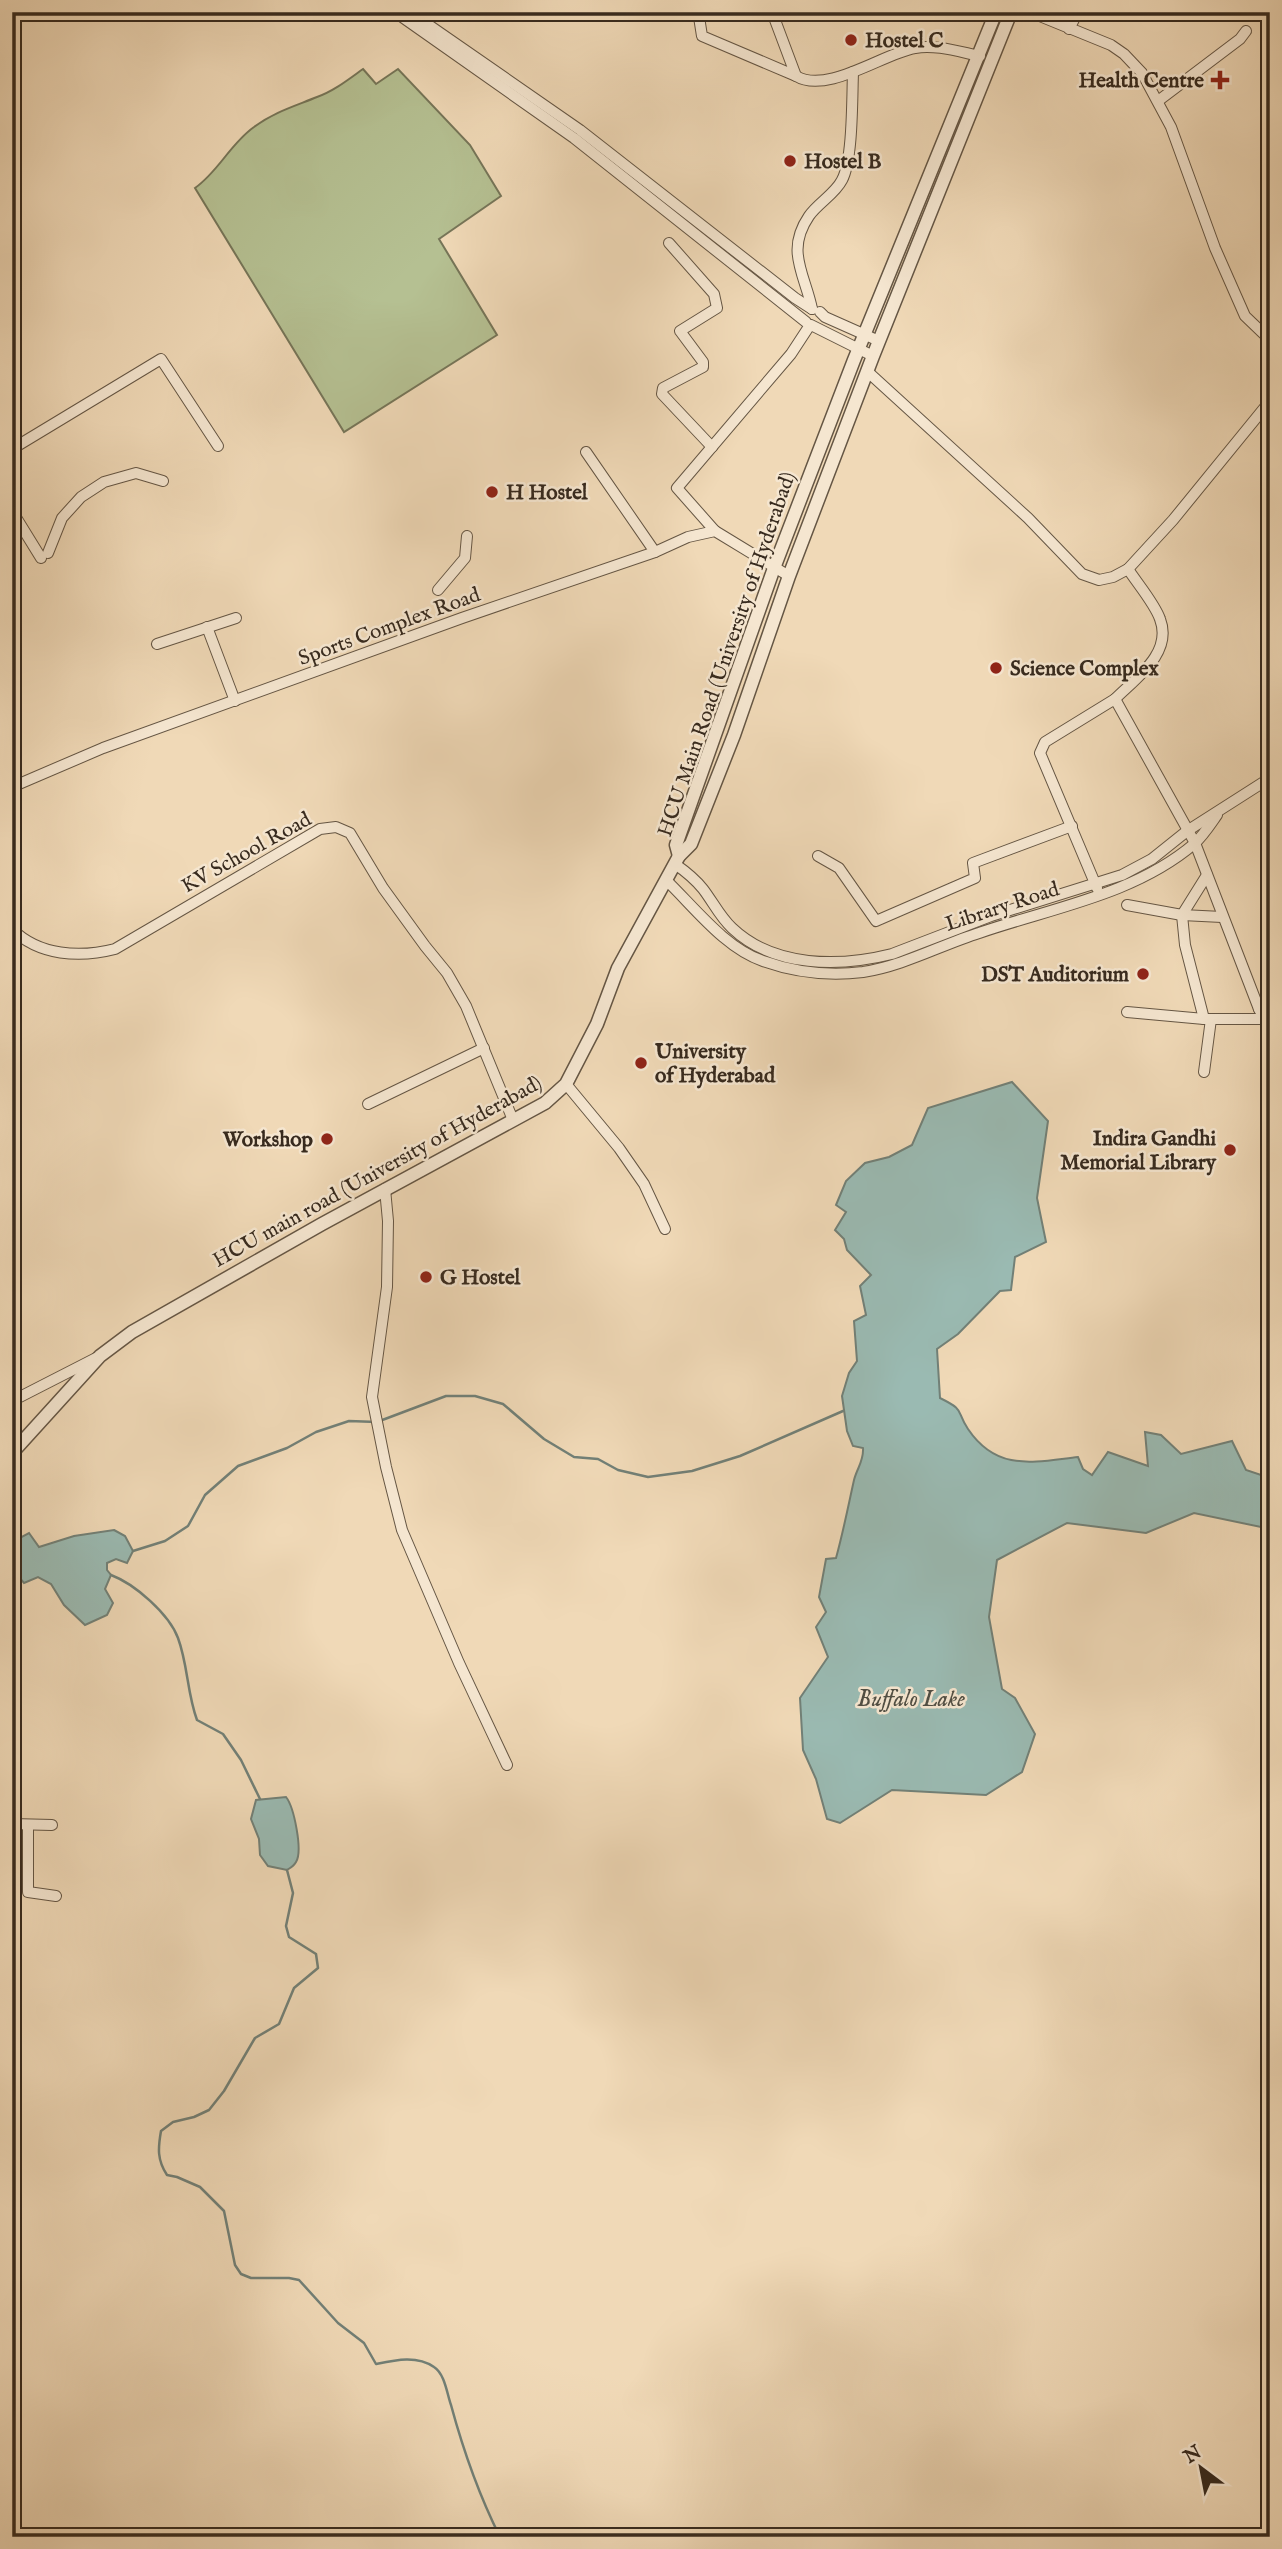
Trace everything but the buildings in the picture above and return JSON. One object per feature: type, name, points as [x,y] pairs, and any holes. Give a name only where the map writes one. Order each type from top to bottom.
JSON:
[{"type":"street","points":[[395,12],[577,134],[809,324],[873,356]]},
{"type":"street","points":[[410,12],[795,298],[864,336],[879,341]]},
{"type":"street","points":[[706,12],[699,17],[702,36],[804,81],[853,72],[915,48],[945,49],[980,56]]},
{"type":"street","points":[[772,12],[796,76]]},
{"type":"street","name":"HCU Main Road (University of Hyderabad)","points":[[677,860],[676,845],[774,568],[864,336],[996,12]]},
{"type":"street","name":"HCU Main Road (University of Hyderabad)","points":[[677,860],[691,844],[873,356],[1011,12]]},
{"type":"street","points":[[1030,12],[1111,45],[1142,73],[1185,161],[1215,248],[1245,316],[1270,340]]},
{"type":"street","points":[[1069,29],[1078,12]]},
{"type":"street","points":[[1158,101],[1247,31]]},
{"type":"street","points":[[816,311],[797,260],[797,243],[808,217],[842,180],[848,153],[853,72]]},
{"type":"street","points":[[669,243],[715,294],[717,308],[680,331],[703,362],[703,367],[663,388],[662,394],[712,447]]},
{"type":"street","points":[[789,576],[715,531],[677,488],[791,354],[809,324],[806,314],[816,311]]},
{"type":"street","points":[[12,449],[161,359],[218,446]]},
{"type":"street","points":[[868,372],[1028,518],[1082,574],[1099,580],[1128,569],[1173,520],[1270,401]]},
{"type":"street","points":[[586,452],[655,552]]},
{"type":"street","points":[[12,511],[44,555],[62,518],[81,497],[104,482],[136,473],[163,481]]},
{"type":"street","name":"Sports Complex Road","points":[[12,787],[103,748],[461,618],[655,552],[688,537],[715,531]]},
{"type":"street","points":[[438,590],[465,558],[467,536]]},
{"type":"street","points":[[1100,895],[1040,753],[1045,742],[1115,699],[1161,649],[1163,638],[1160,619],[1128,569]]},
{"type":"street","points":[[158,644],[236,618]]},
{"type":"street","points":[[207,627],[235,701]]},
{"type":"street","points":[[1115,699],[1195,844],[1259,1009],[1270,1029]]},
{"type":"street","points":[[677,860],[732,928],[762,950],[817,962],[869,960],[892,954],[1004,911],[1096,884],[1137,868],[1270,778]]},
{"type":"street","points":[[1195,844],[1222,810]]},
{"type":"street","points":[[818,856],[839,868],[876,921],[975,878],[973,863],[1072,826]]},
{"type":"street","name":"KV School Road","points":[[12,929],[47,951],[87,953],[115,949],[320,829],[336,827],[350,833],[391,899],[447,973],[466,1006],[513,1120]]},
{"type":"street","name":"Library Road","points":[[666,880],[741,951],[763,961],[818,973],[863,972],[899,963],[978,933],[1100,895],[1131,883],[1195,844]]},
{"type":"street","name":"HCU main road (University of Hyderabad)","points":[[12,1453],[100,1356],[144,1325],[385,1189],[545,1103],[566,1084],[597,1024],[618,968],[677,860]]},
{"type":"street","points":[[1204,1072],[1208,1019],[1185,945],[1182,915],[1207,875]]},
{"type":"street","points":[[1127,905],[1182,915],[1222,917]]},
{"type":"street","points":[[1259,1009],[1270,1002]]},
{"type":"street","points":[[1127,1012],[1208,1019],[1264,1019]]},
{"type":"street","points":[[368,1104],[484,1048]]},
{"type":"street","points":[[566,1084],[619,1148],[644,1184],[665,1229]]},
{"type":"street","points":[[385,1189],[388,1221],[387,1287],[372,1397],[386,1467],[402,1530],[459,1663],[507,1765]]},
{"type":"street","points":[[12,1401],[100,1356]]},
{"type":"street","points":[[12,1824],[52,1825]]},
{"type":"street","points":[[28,1826],[28,1892],[56,1896]]},
{"type":"green space","points":[[363,69],[376,84],[398,69],[470,145],[501,196],[439,239],[497,335],[344,432],[195,188],[254,127],[277,113],[329,92]]},
{"type":"water","name":"Buffalo Lake","points":[[1012,1082],[1048,1121],[1037,1198],[1046,1242],[1015,1257],[1011,1290],[1000,1291],[958,1334],[937,1349],[940,1398],[957,1408],[968,1429],[979,1443],[991,1452],[1004,1458],[1031,1462],[1078,1457],[1083,1469],[1092,1475],[1108,1452],[1148,1466],[1145,1432],[1161,1435],[1181,1454],[1232,1441],[1246,1470],[1270,1478],[1270,1526],[1261,1527],[1194,1513],[1146,1533],[1067,1523],[997,1560],[989,1617],[1002,1689],[1015,1698],[1035,1734],[1022,1772],[986,1795],[892,1790],[840,1823],[827,1819],[816,1779],[803,1750],[800,1698],[828,1657],[816,1627],[826,1612],[819,1597],[826,1559],[836,1558],[863,1453],[863,1448],[853,1446],[847,1431],[842,1396],[849,1373],[857,1361],[854,1321],[866,1315],[860,1286],[871,1275],[847,1250],[844,1239],[835,1230],[846,1212],[836,1205],[846,1181],[865,1163],[889,1157],[912,1145],[928,1108]]},
{"type":"water","points":[[114,1530],[125,1536],[133,1551],[127,1563],[116,1559],[107,1563],[107,1570],[111,1575],[105,1589],[113,1603],[107,1615],[85,1625],[64,1605],[51,1584],[38,1577],[24,1583],[12,1569],[12,1542],[29,1533],[39,1547],[74,1536]]},
{"type":"water","points":[[286,1797],[295,1819],[299,1849],[296,1862],[287,1870],[268,1866],[260,1855],[259,1839],[251,1819],[256,1800]]},
{"type":"waterway","points":[[133,1551],[165,1541],[188,1526],[205,1495],[238,1466],[287,1448],[316,1432],[349,1421],[377,1422],[446,1396],[475,1396],[503,1404],[544,1439],[574,1457],[598,1459],[618,1470],[648,1477],[692,1471],[740,1456],[843,1411]]},
{"type":"waterway","points":[[111,1575],[130,1585],[150,1601],[174,1629],[181,1648],[197,1720],[223,1734],[241,1760],[260,1799]]},
{"type":"waterway","points":[[287,1870],[293,1893],[286,1926],[289,1937],[316,1954],[318,1968],[294,1988],[279,2024],[255,2038],[224,2091],[209,2110],[173,2122],[161,2131],[161,2164],[167,2175],[200,2187],[224,2211],[235,2265],[241,2274],[251,2278],[299,2280],[338,2323],[364,2343],[376,2364],[413,2360],[427,2363],[438,2370],[445,2384],[472,2472],[500,2537]]},
{"type":"place","name":"Hostel C","points":[[851,40]]},
{"type":"place","name":"Health Centre","points":[[1220,80]]},
{"type":"place","name":"Hostel B","points":[[790,161]]},
{"type":"place","name":"H Hostel","points":[[492,492]]},
{"type":"place","name":"Science Complex","points":[[996,668]]},
{"type":"place","name":"DST Auditorium","points":[[1143,974]]},
{"type":"place","name":"University of Hyderabad","points":[[641,1063]]},
{"type":"place","name":"Workshop","points":[[327,1139]]},
{"type":"place","name":"Indira Gandhi Memorial Library","points":[[1230,1150]]},
{"type":"place","name":"G Hostel","points":[[426,1277]]}]
